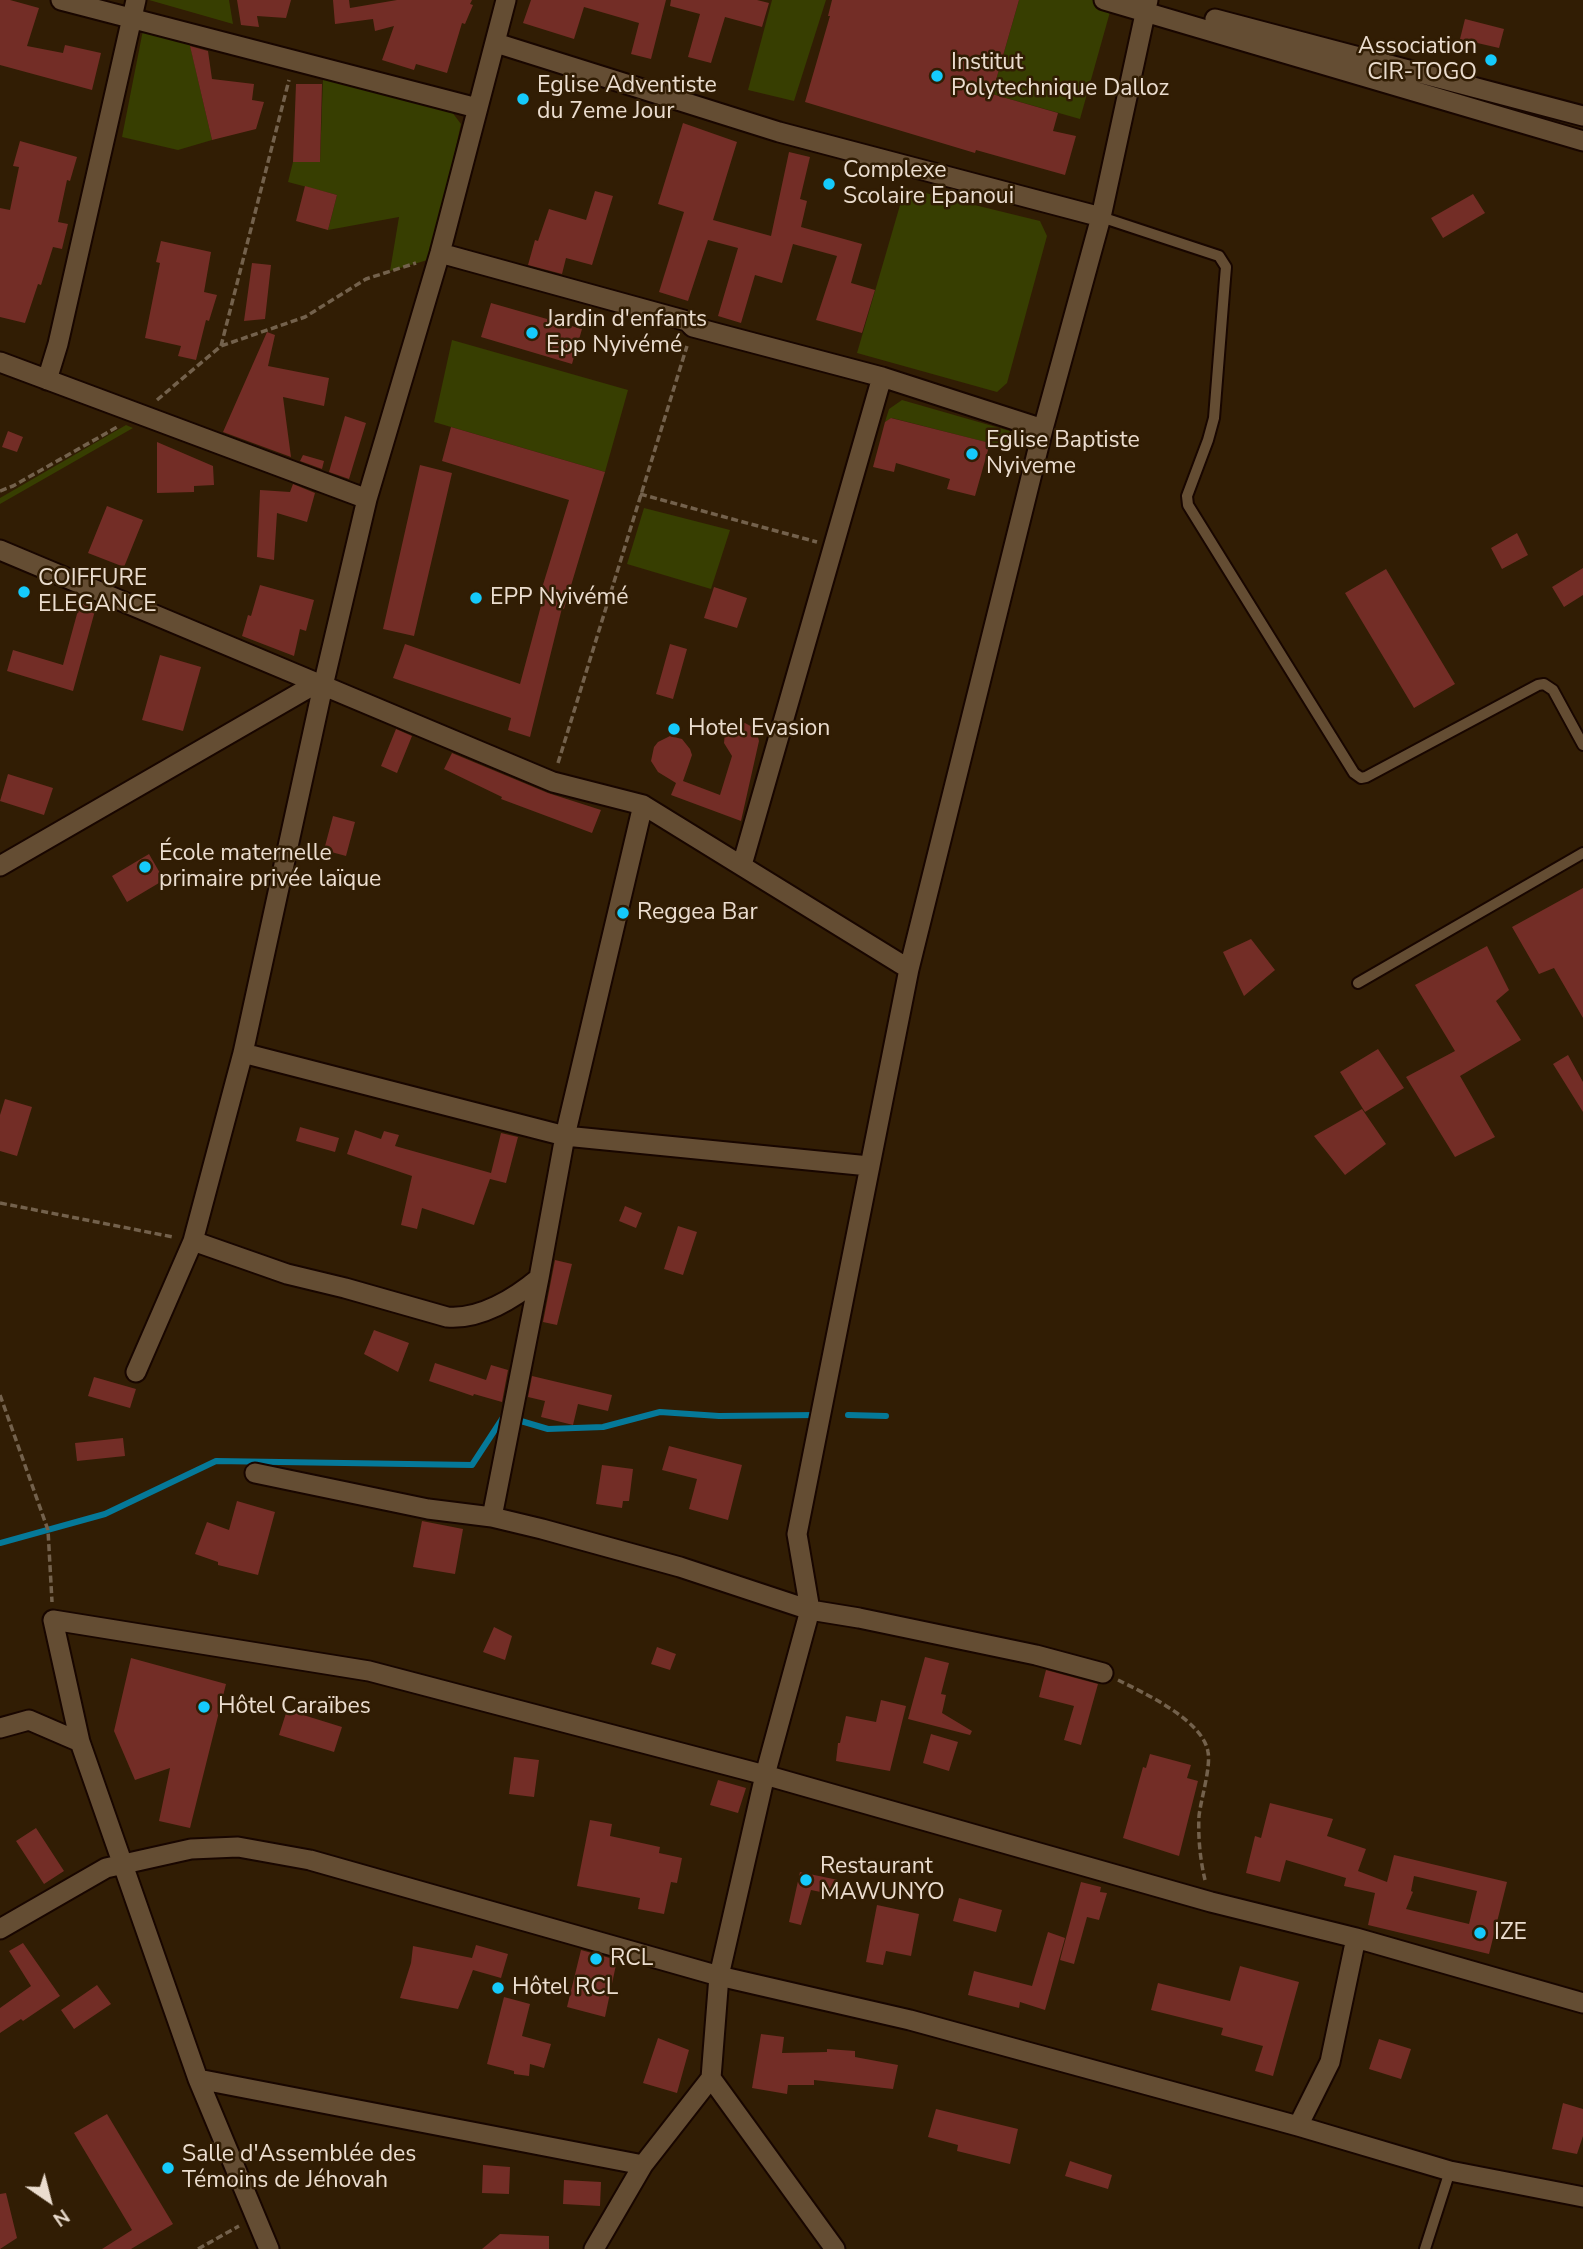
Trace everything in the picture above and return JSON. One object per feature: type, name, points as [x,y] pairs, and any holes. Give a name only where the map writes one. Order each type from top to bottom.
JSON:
[{"type":"street","points":[[61,0],[134,9],[294,61],[477,108]]},
{"type":"street","points":[[136,1372],[193,1241],[243,1053],[320,684],[367,499],[440,253],[506,0]]},
{"type":"street","points":[[1104,0],[1144,4],[1583,116]]},
{"type":"street","points":[[1144,4],[1583,141]]},
{"type":"street","points":[[594,2249],[642,2165],[711,2078],[719,1976],[765,1775],[810,1610],[797,1534],[909,969],[1043,429],[1101,217],[1144,4]]},
{"type":"street","points":[[47,380],[58,344],[134,9]]},
{"type":"street","points":[[496,43],[779,132],[1101,217]]},
{"type":"street","points":[[440,253],[687,321],[693,327],[882,377],[1043,429]]},
{"type":"street","points":[[0,362],[367,499]]},
{"type":"street","points":[[742,865],[882,377]]},
{"type":"street","points":[[0,556],[320,684],[553,782],[643,805],[909,969]]},
{"type":"street","points":[[0,866],[320,684]]},
{"type":"street","points":[[492,1517],[565,1136],[643,805]]},
{"type":"street","points":[[243,1053],[565,1136],[869,1166]]},
{"type":"street","points":[[193,1241],[287,1274],[345,1287],[447,1317],[459,1318],[506,1301],[539,1278]]},
{"type":"street","points":[[255,1473],[428,1509],[492,1517],[680,1567],[810,1610],[859,1618],[1104,1673]]},
{"type":"street","points":[[269,2249],[198,2079],[80,1742],[53,1620],[369,1671],[765,1775],[1211,1902],[1356,1938],[1583,2003]]},
{"type":"street","points":[[0,1728],[29,1720],[80,1742]]},
{"type":"street","points":[[0,1929],[106,1868],[191,1849],[238,1847],[310,1860],[719,1976],[910,2020],[1298,2126],[1450,2171],[1583,2197]]},
{"type":"street","points":[[1298,2126],[1330,2062],[1356,1938]]},
{"type":"street","points":[[711,2078],[835,2249]]},
{"type":"street","points":[[198,2079],[642,2165]]},
{"type":"lane","points":[[1101,217],[1219,256],[1224,261],[1225,279],[1214,418],[1187,496],[1188,505],[1354,773],[1366,778],[1544,684],[1553,690],[1583,745]]},
{"type":"lane","points":[[1358,983],[1583,853]]},
{"type":"lane","points":[[1425,2249],[1450,2171]]},
{"type":"path","points":[[294,61],[221,346],[304,317],[366,279],[430,259],[440,253]]},
{"type":"path","points":[[553,782],[693,327]]},
{"type":"path","points":[[640,494],[834,547]]},
{"type":"path","points":[[0,1203],[193,1241]]},
{"type":"path","points":[[0,1395],[48,1530],[53,1620]]},
{"type":"path","points":[[1104,1673],[1150,1696],[1201,1734],[1209,1752],[1199,1816],[1200,1858],[1211,1902]]},
{"type":"path","points":[[198,2249],[256,2216]]},
{"type":"green space","points":[[149,0],[229,0],[233,24]]},
{"type":"green space","points":[[772,0],[826,0],[794,101],[748,90]]},
{"type":"green space","points":[[1019,0],[1106,2],[1110,12],[1080,119],[992,94]]},
{"type":"green space","points":[[143,30],[190,45],[212,140],[178,150],[122,137]]},
{"type":"green space","points":[[323,79],[452,112],[461,124],[431,259],[390,271],[399,217],[328,230],[337,195],[288,182],[293,162],[320,161]]},
{"type":"green space","points":[[905,188],[1040,221],[1047,236],[1007,383],[997,392],[857,353]]},
{"type":"green space","points":[[452,340],[628,390],[605,472],[434,422]]},
{"type":"green space","points":[[902,400],[1010,431],[1006,444],[1001,446],[892,418],[885,422],[889,409]]},
{"type":"green space","points":[[126,425],[133,428],[0,504],[0,498]]},
{"type":"green space","points":[[644,508],[730,530],[711,589],[627,564]]},
{"type":"building","points":[[0,0],[39,8],[27,46],[63,53],[65,45],[101,53],[92,90],[0,65]]},
{"type":"building","points":[[237,0],[291,0],[286,18],[257,16],[259,27],[241,25]]},
{"type":"building","points":[[333,0],[349,0],[350,8],[397,0],[472,0],[470,4],[473,5],[465,24],[462,23],[447,73],[416,64],[414,70],[382,60],[394,26],[375,31],[373,19],[335,24]]},
{"type":"building","points":[[531,0],[666,0],[651,59],[631,54],[639,23],[584,7],[574,39],[523,23]]},
{"type":"building","points":[[671,0],[757,0],[769,3],[762,27],[725,17],[711,63],[688,57],[700,14],[670,6]]},
{"type":"building","points":[[832,0],[1019,0],[992,94],[1058,113],[1053,131],[1076,136],[1065,175],[976,150],[975,153],[805,102],[830,16]]},
{"type":"building","points":[[1465,19],[1504,29],[1499,48],[1460,39]]},
{"type":"building","points":[[190,46],[208,51],[212,79],[254,84],[252,100],[264,102],[256,129],[212,140]]},
{"type":"building","points":[[296,84],[322,84],[320,162],[293,162]]},
{"type":"building","points":[[683,123],[737,142],[713,220],[771,236],[789,152],[810,157],[800,199],[807,201],[801,227],[862,244],[851,283],[875,290],[862,333],[816,320],[837,256],[793,244],[782,283],[755,275],[741,323],[718,316],[738,248],[708,240],[688,301],[659,292],[684,212],[658,204]]},
{"type":"building","points":[[20,141],[77,157],[70,181],[67,180],[58,222],[68,224],[62,249],[53,247],[25,323],[0,317],[0,208],[10,210],[19,167],[13,166]]},
{"type":"building","points":[[305,186],[337,195],[328,230],[296,221]]},
{"type":"building","points":[[595,191],[613,196],[592,265],[566,258],[562,274],[528,265],[535,240],[538,241],[549,209],[586,220]]},
{"type":"building","points":[[1473,194],[1485,213],[1443,238],[1431,218]]},
{"type":"building","points":[[161,241],[211,252],[204,292],[217,295],[209,321],[206,320],[196,360],[178,356],[181,346],[145,338],[160,263],[156,262]]},
{"type":"building","points":[[252,263],[271,265],[265,319],[244,321]]},
{"type":"building","name":"Jardin d'enfants Epp Nyivémé","points":[[491,303],[582,329],[572,364],[481,337]]},
{"type":"building","points":[[267,332],[275,335],[268,366],[329,378],[324,406],[283,397],[291,457],[223,432]]},
{"type":"building","points":[[345,416],[366,423],[349,479],[329,472]]},
{"type":"building","points":[[891,418],[990,443],[975,496],[947,489],[950,479],[896,463],[894,472],[873,467],[885,422]]},
{"type":"building","points":[[451,427],[605,472],[564,609],[562,608],[530,737],[508,730],[511,718],[393,678],[405,644],[520,684],[542,602],[538,601],[569,500],[442,461]]},
{"type":"building","points":[[8,431],[23,437],[17,452],[2,447]]},
{"type":"building","points":[[157,442],[213,466],[214,485],[194,486],[194,492],[157,493]]},
{"type":"building","points":[[303,455],[324,461],[322,469],[300,461]]},
{"type":"building","points":[[420,465],[452,473],[414,636],[383,629]]},
{"type":"building","points":[[293,484],[315,493],[307,522],[277,513],[274,560],[257,557],[260,490],[290,492]]},
{"type":"building","points":[[107,506],[143,520],[124,567],[88,553]]},
{"type":"building","points":[[1517,533],[1528,555],[1502,569],[1491,548]]},
{"type":"building","points":[[1583,568],[1583,595],[1564,607],[1552,587]]},
{"type":"building","points":[[1386,569],[1455,684],[1414,708],[1345,593]]},
{"type":"building","points":[[260,585],[314,600],[306,631],[300,629],[294,656],[242,636]]},
{"type":"building","points":[[714,587],[747,598],[737,628],[704,618]]},
{"type":"building","points":[[80,603],[96,607],[73,691],[7,671],[13,650],[63,665]]},
{"type":"building","points":[[670,644],[687,649],[673,699],[656,694]]},
{"type":"building","points":[[160,655],[201,667],[183,731],[142,720]]},
{"type":"building","points":[[740,722],[756,729],[759,741],[741,821],[671,795],[676,783],[658,772],[651,761],[658,742],[670,736],[682,739],[692,755],[683,781],[720,795],[732,756],[724,743],[725,732]]},
{"type":"building","points":[[396,729],[412,736],[397,773],[381,766]]},
{"type":"building","points":[[452,753],[548,793],[601,810],[592,833],[501,799],[502,797],[444,769]]},
{"type":"building","points":[[8,774],[53,788],[44,815],[0,801]]},
{"type":"building","points":[[333,816],[355,822],[346,856],[324,850]]},
{"type":"building","points":[[149,854],[164,880],[127,902],[112,876]]},
{"type":"building","points":[[1583,888],[1583,1018],[1554,968],[1539,974],[1512,927]]},
{"type":"building","points":[[1251,939],[1275,970],[1244,996],[1223,952]]},
{"type":"building","points":[[1487,946],[1509,990],[1496,1001],[1521,1040],[1460,1076],[1495,1137],[1455,1157],[1406,1077],[1455,1051],[1415,985]]},
{"type":"building","points":[[1378,1049],[1404,1088],[1365,1112],[1340,1072]]},
{"type":"building","points":[[1568,1055],[1583,1082],[1583,1112],[1553,1064]]},
{"type":"building","points":[[5,1099],[32,1107],[17,1156],[0,1151],[0,1115]]},
{"type":"building","points":[[1362,1109],[1386,1144],[1345,1175],[1314,1136]]},
{"type":"building","points":[[300,1127],[339,1138],[335,1152],[296,1141]]},
{"type":"building","points":[[355,1130],[381,1139],[384,1131],[399,1135],[395,1146],[491,1173],[501,1133],[518,1137],[506,1183],[490,1179],[474,1225],[422,1208],[417,1229],[401,1225],[412,1176],[347,1154]]},
{"type":"building","points":[[625,1206],[642,1213],[636,1228],[619,1221]]},
{"type":"building","points":[[678,1226],[697,1232],[683,1275],[664,1269]]},
{"type":"building","points":[[555,1260],[572,1264],[557,1325],[543,1322]]},
{"type":"building","points":[[374,1330],[409,1343],[398,1372],[364,1354]]},
{"type":"building","points":[[435,1363],[486,1380],[491,1365],[508,1370],[502,1402],[474,1394],[473,1396],[429,1381]]},
{"type":"building","points":[[532,1376],[612,1395],[608,1411],[578,1404],[573,1425],[541,1417],[545,1401],[528,1397]]},
{"type":"building","points":[[94,1377],[136,1389],[130,1408],[88,1396]]},
{"type":"building","points":[[123,1438],[125,1456],[77,1461],[75,1443]]},
{"type":"building","points":[[669,1446],[742,1465],[728,1520],[689,1509],[697,1479],[662,1470]]},
{"type":"building","points":[[602,1465],[633,1469],[629,1501],[623,1501],[622,1508],[596,1504]]},
{"type":"building","points":[[237,1501],[275,1512],[258,1575],[218,1565],[218,1562],[195,1554],[207,1522],[229,1530]]},
{"type":"building","points":[[422,1521],[463,1529],[455,1574],[413,1567]]},
{"type":"building","points":[[494,1627],[512,1636],[505,1660],[483,1652]]},
{"type":"building","points":[[657,1647],[676,1654],[670,1670],[651,1664]]},
{"type":"building","points":[[925,1657],[949,1663],[941,1694],[946,1695],[942,1713],[972,1731],[970,1735],[908,1719]]},
{"type":"building","points":[[131,1658],[226,1684],[190,1828],[159,1821],[170,1768],[135,1780],[114,1731]]},
{"type":"building","points":[[1046,1670],[1098,1684],[1081,1745],[1064,1740],[1074,1706],[1039,1697]]},
{"type":"building","points":[[881,1700],[906,1706],[890,1771],[836,1761],[846,1716],[876,1722]]},
{"type":"building","points":[[287,1710],[342,1727],[334,1752],[279,1735]]},
{"type":"building","points":[[931,1734],[958,1742],[949,1771],[923,1763]]},
{"type":"building","points":[[1150,1754],[1191,1765],[1187,1778],[1198,1781],[1179,1856],[1123,1838],[1143,1767],[1146,1768]]},
{"type":"building","points":[[514,1757],[539,1760],[534,1797],[509,1794]]},
{"type":"building","points":[[718,1780],[746,1788],[738,1813],[710,1805]]},
{"type":"building","points":[[1270,1803],[1333,1819],[1327,1836],[1366,1849],[1358,1871],[1387,1882],[1394,1855],[1507,1882],[1489,1954],[1368,1925],[1375,1893],[1344,1886],[1346,1878],[1286,1860],[1280,1882],[1246,1873],[1255,1836],[1261,1838]],"holes":[[[1414,1876],[1477,1891],[1469,1924],[1406,1909],[1413,1892]]]},
{"type":"building","points":[[590,1820],[612,1824],[610,1836],[660,1847],[659,1853],[682,1858],[677,1883],[671,1882],[664,1914],[638,1909],[640,1898],[577,1886]]},
{"type":"building","points":[[36,1828],[64,1871],[44,1884],[16,1841]]},
{"type":"building","points":[[800,1872],[838,1880],[835,1895],[811,1890],[801,1925],[789,1922]]},
{"type":"building","points":[[1081,1882],[1101,1887],[1100,1892],[1107,1893],[1099,1920],[1087,1917],[1074,1964],[1060,1960]]},
{"type":"building","points":[[959,1898],[1002,1910],[996,1932],[953,1921]]},
{"type":"building","points":[[877,1905],[919,1914],[911,1956],[886,1951],[883,1965],[866,1962]]},
{"type":"building","points":[[1048,1932],[1065,1938],[1045,2010],[1020,2002],[1019,2008],[968,1995],[974,1971],[1032,1986]]},
{"type":"building","points":[[23,1943],[60,1996],[0,2033],[0,2008],[31,1986],[9,1951]]},
{"type":"building","points":[[476,1945],[508,1954],[501,1978],[473,1970],[458,2009],[400,1998],[411,1963],[413,1946],[472,1958]]},
{"type":"building","points":[[581,1950],[617,1960],[605,2017],[567,2007]]},
{"type":"building","points":[[1240,1966],[1299,1982],[1273,2076],[1255,2071],[1263,2046],[1221,2035],[1223,2028],[1151,2010],[1158,1983],[1230,2001]]},
{"type":"building","points":[[97,1985],[111,2004],[74,2029],[61,2010]]},
{"type":"building","points":[[504,1997],[530,2004],[522,2036],[551,2044],[544,2068],[530,2064],[529,2076],[514,2074],[514,2071],[487,2064]]},
{"type":"building","points":[[761,2034],[784,2037],[782,2053],[827,2052],[827,2049],[855,2051],[855,2057],[898,2065],[893,2089],[814,2080],[814,2085],[788,2085],[787,2094],[752,2088]]},
{"type":"building","points":[[658,2038],[689,2050],[677,2093],[643,2083]]},
{"type":"building","points":[[1379,2039],[1411,2049],[1401,2079],[1369,2069]]},
{"type":"building","points":[[1563,2103],[1583,2109],[1583,2136],[1577,2154],[1552,2149]]},
{"type":"building","points":[[936,2109],[1018,2129],[1010,2164],[957,2151],[958,2145],[928,2137]]},
{"type":"building","points":[[107,2114],[173,2224],[131,2249],[102,2249],[132,2230],[74,2133]]},
{"type":"building","points":[[1070,2161],[1112,2175],[1108,2189],[1065,2176]]},
{"type":"building","points":[[483,2165],[510,2167],[509,2194],[482,2193]]},
{"type":"building","points":[[564,2180],[601,2182],[600,2206],[563,2204]]},
{"type":"building","points":[[6,2193],[17,2238],[0,2249],[0,2194]]},
{"type":"building","points":[[500,2234],[549,2236],[549,2249],[482,2249]]},
{"type":"waterway","points":[[0,1543],[105,1514],[216,1461],[472,1465],[504,1416],[548,1429],[603,1427],[660,1412],[719,1416],[817,1415]]},
{"type":"waterway","points":[[848,1415],[886,1416]]},
{"type":"place","name":"Association CIR-TOGO","points":[[1491,60]]},
{"type":"place","name":"Institut Polytechnique Dalloz","points":[[937,76]]},
{"type":"place","name":"Eglise Adventiste du 7eme Jour","points":[[523,99]]},
{"type":"place","name":"Complexe Scolaire Epanoui","points":[[829,184]]},
{"type":"place","name":"Jardin d'enfants Epp Nyivémé","points":[[532,333]]},
{"type":"place","name":"Eglise Baptiste Nyiveme","points":[[972,454]]},
{"type":"place","name":"COIFFURE ELEGANCE","points":[[24,592]]},
{"type":"place","name":"EPP Nyivémé","points":[[476,598]]},
{"type":"place","name":"Hotel Evasion","points":[[674,729]]},
{"type":"place","name":"École maternelle primaire privée laïque","points":[[145,867]]},
{"type":"place","name":"Reggea Bar","points":[[623,913]]},
{"type":"place","name":"Hôtel Caraïbes","points":[[204,1707]]},
{"type":"place","name":"Restaurant MAWUNYO","points":[[806,1880]]},
{"type":"place","name":"IZE","points":[[1480,1933]]},
{"type":"place","name":"RCL","points":[[596,1959]]},
{"type":"place","name":"Hôtel RCL","points":[[498,1988]]},
{"type":"place","name":"Salle d'Assemblée des Témoins de Jéhovah","points":[[168,2168]]}]
